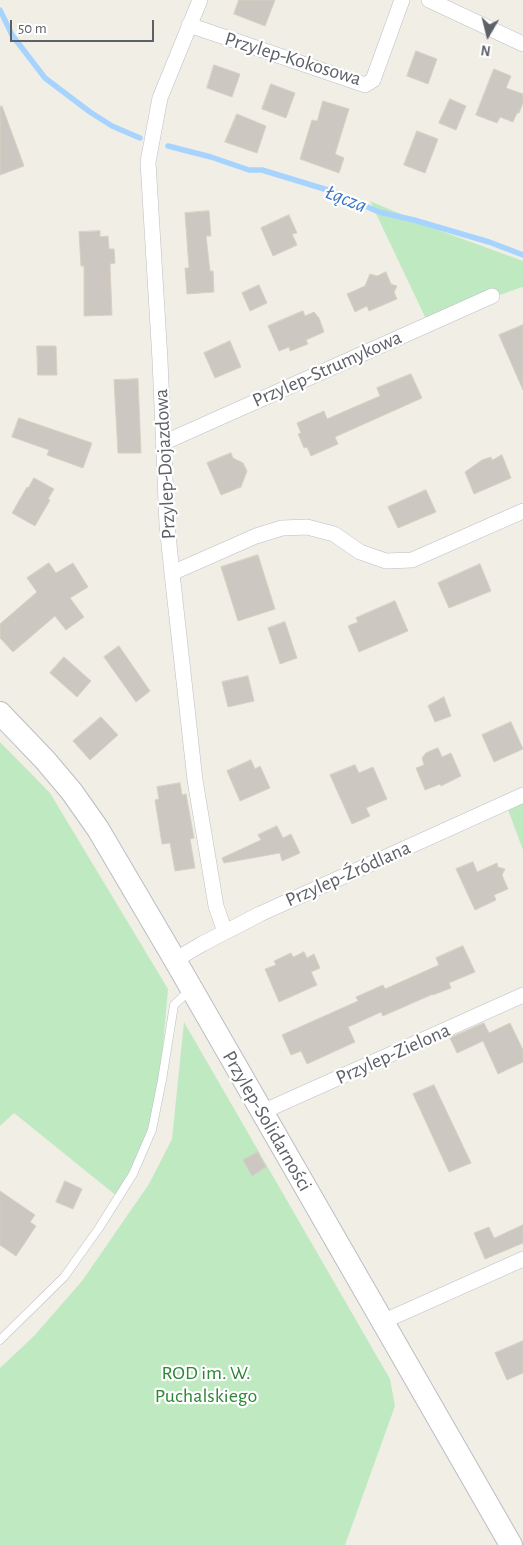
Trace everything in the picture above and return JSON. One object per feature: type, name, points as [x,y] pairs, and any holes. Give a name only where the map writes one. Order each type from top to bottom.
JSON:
[{"type":"main road","name":"Przylep-Solidarności","points":[[0,713],[45,760],[72,792],[98,829],[511,1545]]},
{"type":"street","name":"Przylep-Dojazdowa","points":[[200,0],[160,98],[148,162],[167,525],[194,772],[216,906],[225,932]]},
{"type":"street","name":"Przylep-Kokosowa","points":[[189,25],[365,86],[373,80],[402,0]]},
{"type":"street","points":[[429,0],[523,44]]},
{"type":"street","name":"Przylep-Strumykowa","points":[[163,443],[492,296]]},
{"type":"street","points":[[172,573],[256,536],[282,528],[307,528],[334,534],[360,552],[386,561],[412,560],[523,512]]},
{"type":"street","name":"Przylep-Źródlana","points":[[175,960],[260,914],[523,795]]},
{"type":"street","name":"Przylep-Zielona","points":[[262,1112],[523,996]]},
{"type":"street","points":[[382,1322],[523,1260]]},
{"type":"lane","points":[[0,1340],[64,1277],[99,1228],[133,1174],[152,1130],[174,1005],[192,989]]},
{"type":"green space","points":[[370,201],[438,230],[523,261],[523,288],[427,321]]},
{"type":"green space","points":[[0,742],[50,793],[168,989],[159,1092],[146,1145],[118,1197],[14,1113],[0,1126]]},
{"type":"green space","points":[[523,790],[523,850],[504,799]]},
{"type":"green space","name":"ROD im. W. Puchalskiego","points":[[184,1022],[390,1379],[395,1406],[345,1545],[0,1545],[0,1368],[34,1336],[82,1281],[149,1184],[172,1139]]},
{"type":"building","points":[[239,0],[275,0],[265,26],[234,14]]},
{"type":"building","points":[[416,51],[437,59],[428,84],[407,76]]},
{"type":"building","points":[[214,65],[240,74],[232,97],[207,88]]},
{"type":"building","points":[[494,69],[511,76],[506,88],[523,94],[523,103],[513,122],[500,117],[497,123],[476,115]]},
{"type":"building","points":[[271,84],[295,93],[286,118],[262,109]]},
{"type":"building","points":[[450,99],[466,106],[456,130],[439,123]]},
{"type":"building","points":[[323,101],[349,109],[335,154],[344,158],[339,173],[300,159],[312,120],[317,121]]},
{"type":"building","points":[[2,106],[24,166],[0,175],[0,107]]},
{"type":"building","points":[[237,114],[266,126],[257,153],[225,142]]},
{"type":"building","points":[[417,131],[438,139],[425,173],[404,165]]},
{"type":"building","points":[[209,211],[211,236],[206,236],[210,271],[213,271],[214,292],[187,294],[185,268],[189,268],[185,213]]},
{"type":"building","points":[[289,215],[297,233],[292,234],[297,245],[273,256],[261,228]]},
{"type":"building","points":[[100,231],[100,237],[108,236],[109,249],[114,249],[115,263],[110,264],[112,315],[84,316],[84,266],[81,266],[79,232]]},
{"type":"building","points":[[386,272],[391,284],[397,286],[394,292],[397,299],[369,311],[367,306],[355,312],[347,294],[365,286],[370,274],[377,276]]},
{"type":"building","points":[[259,285],[267,303],[250,311],[242,293]]},
{"type":"building","points":[[303,311],[305,316],[314,312],[319,318],[324,332],[306,340],[308,344],[290,351],[289,347],[279,351],[268,326]]},
{"type":"building","points":[[523,325],[523,390],[499,335]]},
{"type":"building","points":[[230,341],[241,367],[215,378],[204,353]]},
{"type":"building","points":[[37,346],[56,346],[57,375],[38,375]]},
{"type":"building","points":[[411,374],[422,398],[335,437],[338,444],[311,456],[307,447],[304,448],[298,434],[301,433],[297,423],[324,411],[327,419],[380,396],[377,388]]},
{"type":"building","points":[[138,379],[141,453],[118,453],[114,380]]},
{"type":"building","points":[[19,418],[92,443],[83,468],[47,455],[49,450],[12,437]]},
{"type":"building","points":[[231,453],[233,458],[243,463],[247,471],[241,487],[221,495],[207,463]]},
{"type":"building","points":[[502,455],[511,478],[474,494],[465,472],[482,460],[491,457],[492,460]]},
{"type":"building","points":[[34,478],[54,489],[35,526],[12,513]]},
{"type":"building","points":[[426,490],[436,512],[398,528],[388,507]]},
{"type":"building","points":[[258,555],[275,609],[238,621],[221,567]]},
{"type":"building","points":[[49,563],[56,573],[73,563],[88,587],[70,598],[84,617],[66,630],[55,616],[13,652],[0,638],[0,624],[37,592],[27,578]]},
{"type":"building","points":[[480,564],[491,591],[449,608],[438,583]]},
{"type":"building","points":[[395,601],[408,631],[359,652],[348,626],[358,622],[356,618]]},
{"type":"building","points":[[285,622],[297,658],[280,664],[268,628]]},
{"type":"building","points":[[119,646],[150,691],[136,702],[104,657]]},
{"type":"building","points":[[64,657],[91,681],[77,697],[50,673]]},
{"type":"building","points":[[248,676],[254,701],[228,707],[222,682]]},
{"type":"building","points":[[444,697],[451,716],[435,722],[428,706]]},
{"type":"building","points":[[101,717],[118,735],[90,760],[73,741]]},
{"type":"building","points":[[511,722],[523,749],[494,762],[482,735]]},
{"type":"building","points":[[438,748],[442,757],[451,753],[461,776],[441,786],[440,784],[425,790],[416,768],[424,765],[422,758],[426,753]]},
{"type":"building","points":[[251,760],[255,769],[260,766],[270,788],[240,801],[227,771]]},
{"type":"building","points":[[355,765],[359,773],[373,767],[387,799],[366,808],[370,816],[352,824],[330,775]]},
{"type":"building","points":[[180,783],[182,795],[186,794],[194,838],[190,839],[195,868],[175,871],[170,843],[162,844],[155,800],[159,799],[157,787]]},
{"type":"building","points":[[277,826],[283,838],[291,834],[300,853],[282,861],[280,853],[224,863],[222,858],[261,840],[258,835]]},
{"type":"building","points":[[473,862],[477,872],[497,863],[498,867],[505,869],[502,875],[508,889],[494,895],[496,900],[475,910],[456,869]]},
{"type":"building","points":[[463,946],[475,972],[449,983],[451,988],[383,1016],[381,1012],[348,1027],[355,1042],[307,1064],[301,1051],[291,1055],[282,1035],[358,1001],[356,997],[383,985],[385,989],[439,965],[436,958]]},
{"type":"building","points":[[304,952],[307,958],[314,954],[320,968],[311,972],[317,985],[279,1002],[265,969],[276,965],[274,961],[291,953],[293,957]]},
{"type":"building","points":[[484,1023],[489,1033],[510,1023],[523,1050],[523,1062],[498,1074],[483,1041],[457,1053],[450,1038]]},
{"type":"building","points":[[434,1085],[471,1163],[449,1172],[413,1094]]},
{"type":"building","points":[[258,1152],[266,1167],[252,1176],[243,1160]]},
{"type":"building","points":[[65,1181],[82,1189],[73,1209],[56,1202]]},
{"type":"building","points":[[0,1191],[35,1215],[30,1222],[36,1226],[16,1256],[0,1245]]},
{"type":"building","points":[[523,1225],[523,1243],[485,1259],[474,1233],[489,1227],[494,1238]]},
{"type":"building","points":[[523,1341],[523,1373],[507,1380],[495,1353]]},
{"type":"waterway","name":"Łącza","points":[[0,10],[12,35],[45,78],[112,126],[140,138]]},
{"type":"waterway","name":"Łącza","points":[[168,146],[211,157],[249,170],[262,170],[331,191],[379,212],[489,242],[523,255]]}]
